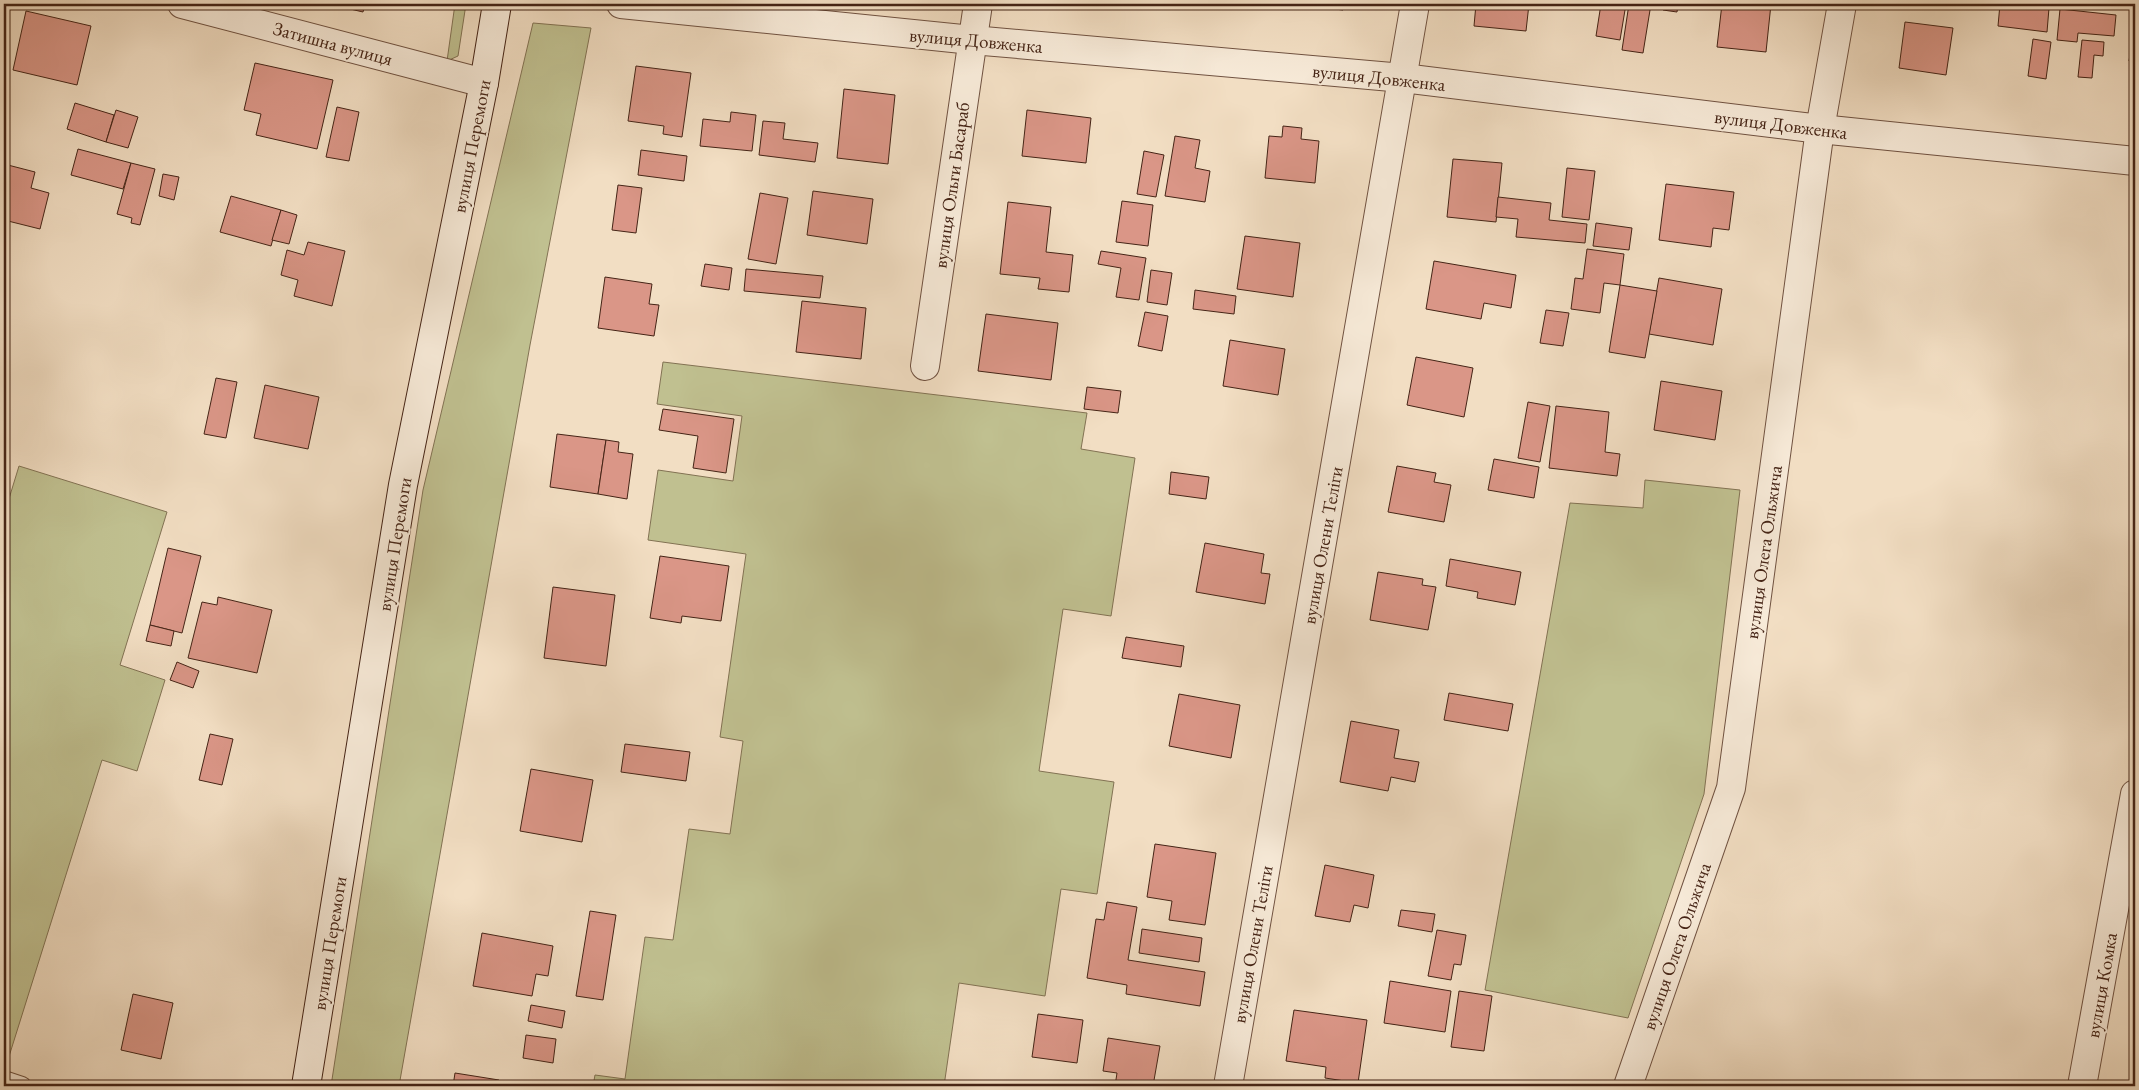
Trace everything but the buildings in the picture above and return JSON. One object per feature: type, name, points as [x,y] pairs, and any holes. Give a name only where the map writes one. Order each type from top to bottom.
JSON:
[{"type":"street","name":"Затишна вулиця","points":[[182,4],[484,83]]},
{"type":"street","name":"вулиця Перемоги","points":[[306,1086],[403,485],[484,83],[497,4]]},
{"type":"street","name":"вулиця Довженка","points":[[621,4],[972,40],[1403,78],[1820,129],[2135,162]]},
{"type":"street","name":"вулиця Ольги Басараб","points":[[925,366],[978,4]]},
{"type":"street","name":"вулиця Олени Теліги","points":[[1228,1086],[1415,4]]},
{"type":"street","name":"вулиця Олега Ольжича","points":[[1628,1086],[1731,788],[1820,129],[1842,4]]},
{"type":"street","name":"вулиця Комка","points":[[2082,1086],[2135,794]]},
{"type":"lane","points":[[4,1080],[22,1086]]},
{"type":"green space","points":[[455,4],[466,4],[458,56],[447,61]]},
{"type":"green space","points":[[533,23],[591,28],[530,345],[399,1086],[331,1086],[423,490]]},
{"type":"green space","points":[[663,362],[1087,413],[1081,449],[1135,458],[1111,616],[1063,609],[1039,771],[1114,782],[1097,894],[1061,889],[1045,996],[959,983],[944,1086],[593,1086],[595,1075],[625,1079],[645,937],[673,940],[689,829],[730,834],[743,741],[720,737],[746,554],[648,540],[658,470],[733,481],[742,416],[657,404]]},
{"type":"green space","points":[[19,466],[167,512],[120,665],[165,680],[137,771],[102,760],[6,1066],[4,1065],[4,515]]},
{"type":"green space","points":[[1645,480],[1740,490],[1704,794],[1628,1018],[1485,990],[1570,503],[1643,508]]}]
